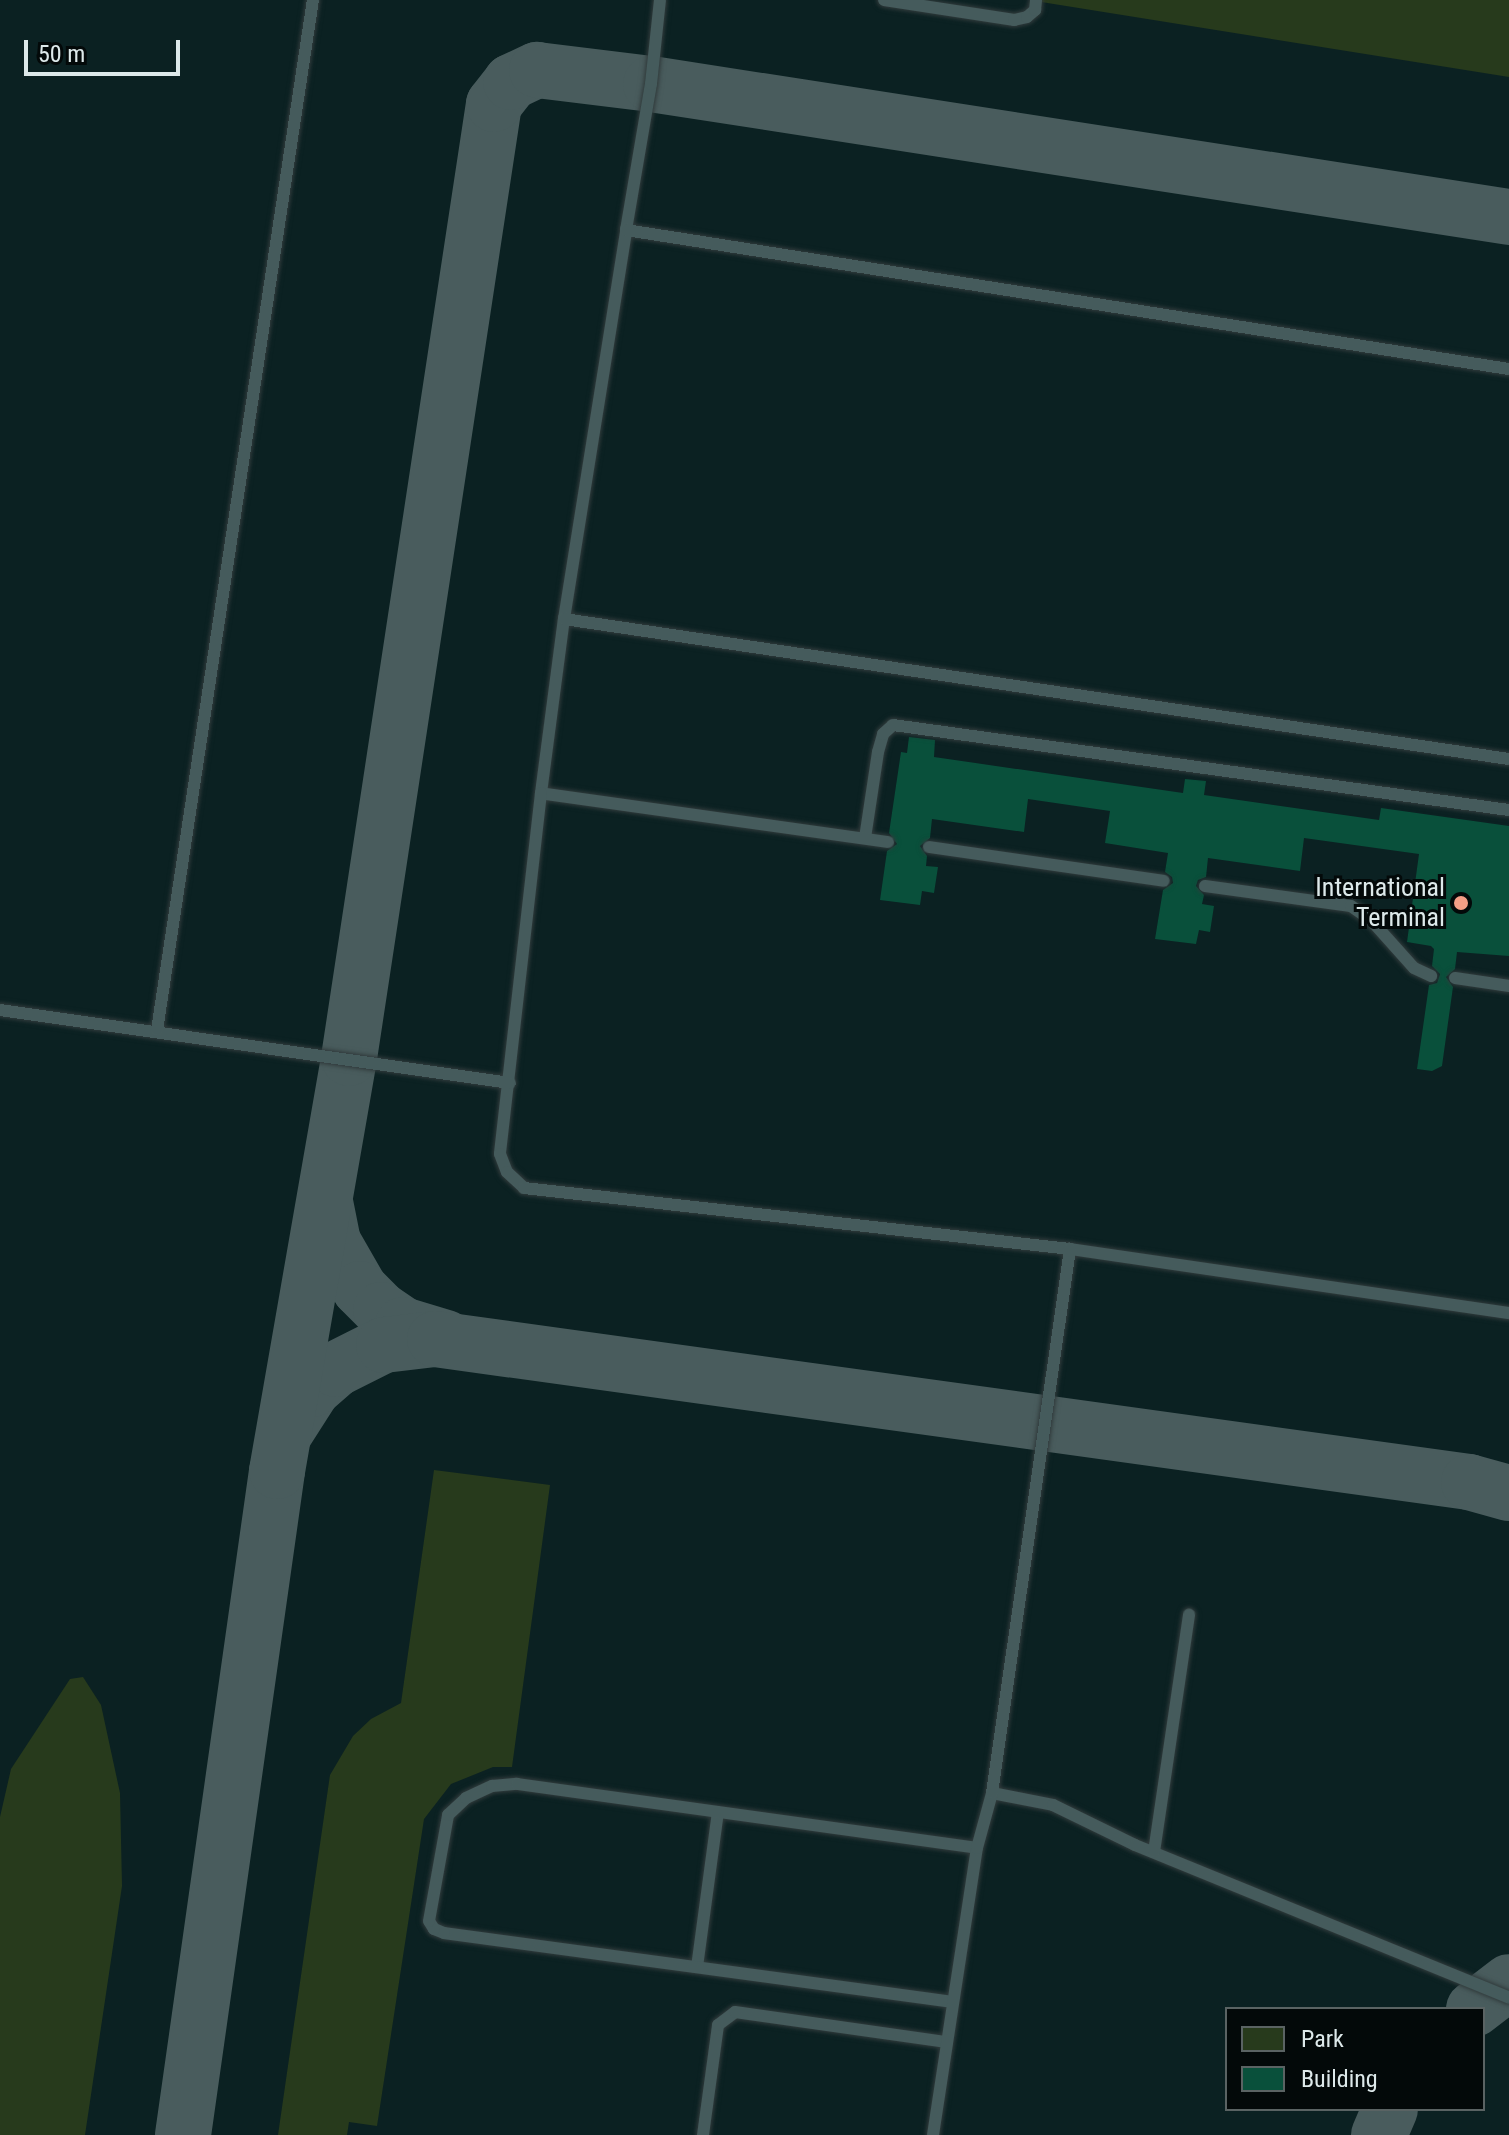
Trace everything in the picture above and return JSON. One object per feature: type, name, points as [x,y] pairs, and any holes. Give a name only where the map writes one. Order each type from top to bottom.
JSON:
[{"type":"lane","points":[[157,1030],[313,0]]},
{"type":"lane","points":[[660,0],[651,84],[564,619],[541,793],[500,1154],[507,1172],[524,1188],[1070,1249],[1509,1313]]},
{"type":"lane","points":[[884,0],[1014,20],[1035,10],[1036,0]]},
{"type":"lane","points":[[626,230],[1509,369]]},
{"type":"lane","points":[[564,619],[1509,759]]},
{"type":"lane","points":[[865,838],[878,752],[883,734],[893,725],[1509,810]]},
{"type":"lane","points":[[541,793],[888,842]]},
{"type":"lane","points":[[929,847],[1164,881]]},
{"type":"lane","points":[[1205,886],[1351,906],[1371,920],[1414,968],[1431,976]]},
{"type":"lane","points":[[1455,978],[1509,986]]},
{"type":"lane","points":[[0,1010],[157,1030],[510,1083]]},
{"type":"lane","points":[[933,2135],[977,1848],[992,1793],[1070,1249]]},
{"type":"lane","points":[[1154,1852],[1189,1615]]},
{"type":"lane","points":[[953,2002],[444,1933],[434,1929],[429,1921],[448,1815],[466,1798],[492,1786],[517,1784],[977,1848]]},
{"type":"lane","points":[[992,1793],[1046,1803],[1154,1852],[1509,1998]]},
{"type":"lane","points":[[697,1967],[718,1812]]},
{"type":"lane","points":[[703,2135],[718,2025],[735,2012],[947,2042]]},
{"type":"green space","points":[[1036,0],[1509,0],[1509,77],[1035,1]]},
{"type":"green space","points":[[434,1470],[550,1485],[512,1767],[493,1767],[451,1784],[424,1819],[377,2126],[349,2122],[347,2135],[278,2135],[330,1775],[353,1736],[371,1719],[401,1703]]},
{"type":"green space","points":[[83,1677],[101,1705],[120,1793],[122,1886],[85,2135],[0,2135],[0,1817],[11,1769],[70,1679]]},
{"type":"building","name":"International Terminal","points":[[909,737],[935,740],[934,757],[1183,793],[1185,779],[1206,781],[1204,795],[1379,820],[1381,808],[1509,826],[1509,956],[1457,952],[1455,969],[1446,977],[1453,987],[1442,1066],[1432,1071],[1417,1069],[1429,985],[1437,983],[1440,974],[1432,966],[1434,949],[1431,946],[1407,942],[1419,854],[1304,838],[1300,871],[1208,858],[1206,877],[1198,880],[1196,886],[1204,895],[1202,904],[1214,906],[1210,932],[1199,930],[1196,944],[1155,939],[1163,890],[1173,883],[1172,877],[1165,872],[1168,853],[1105,843],[1110,811],[1028,799],[1024,832],[932,819],[930,838],[920,846],[927,856],[926,866],[938,867],[934,893],[922,891],[920,905],[880,900],[887,851],[897,844],[889,833],[901,752],[907,753]]},
{"type":"taxiway","points":[[183,2135],[277,1471],[349,1058],[494,104],[511,82],[537,70],[651,84],[1509,217]]},
{"type":"taxiway","points":[[325,1202],[333,1242],[360,1289],[381,1310],[403,1325],[446,1338]]},
{"type":"taxiway","points":[[286,1431],[313,1389],[336,1369],[384,1345],[435,1339],[1469,1482],[1509,1493]]},
{"type":"taxiway","points":[[1477,2007],[1509,1982]]},
{"type":"taxiway","points":[[1379,2135],[1389,2111]]},
{"type":"place","name":"International Terminal","points":[[1461,903]]}]
